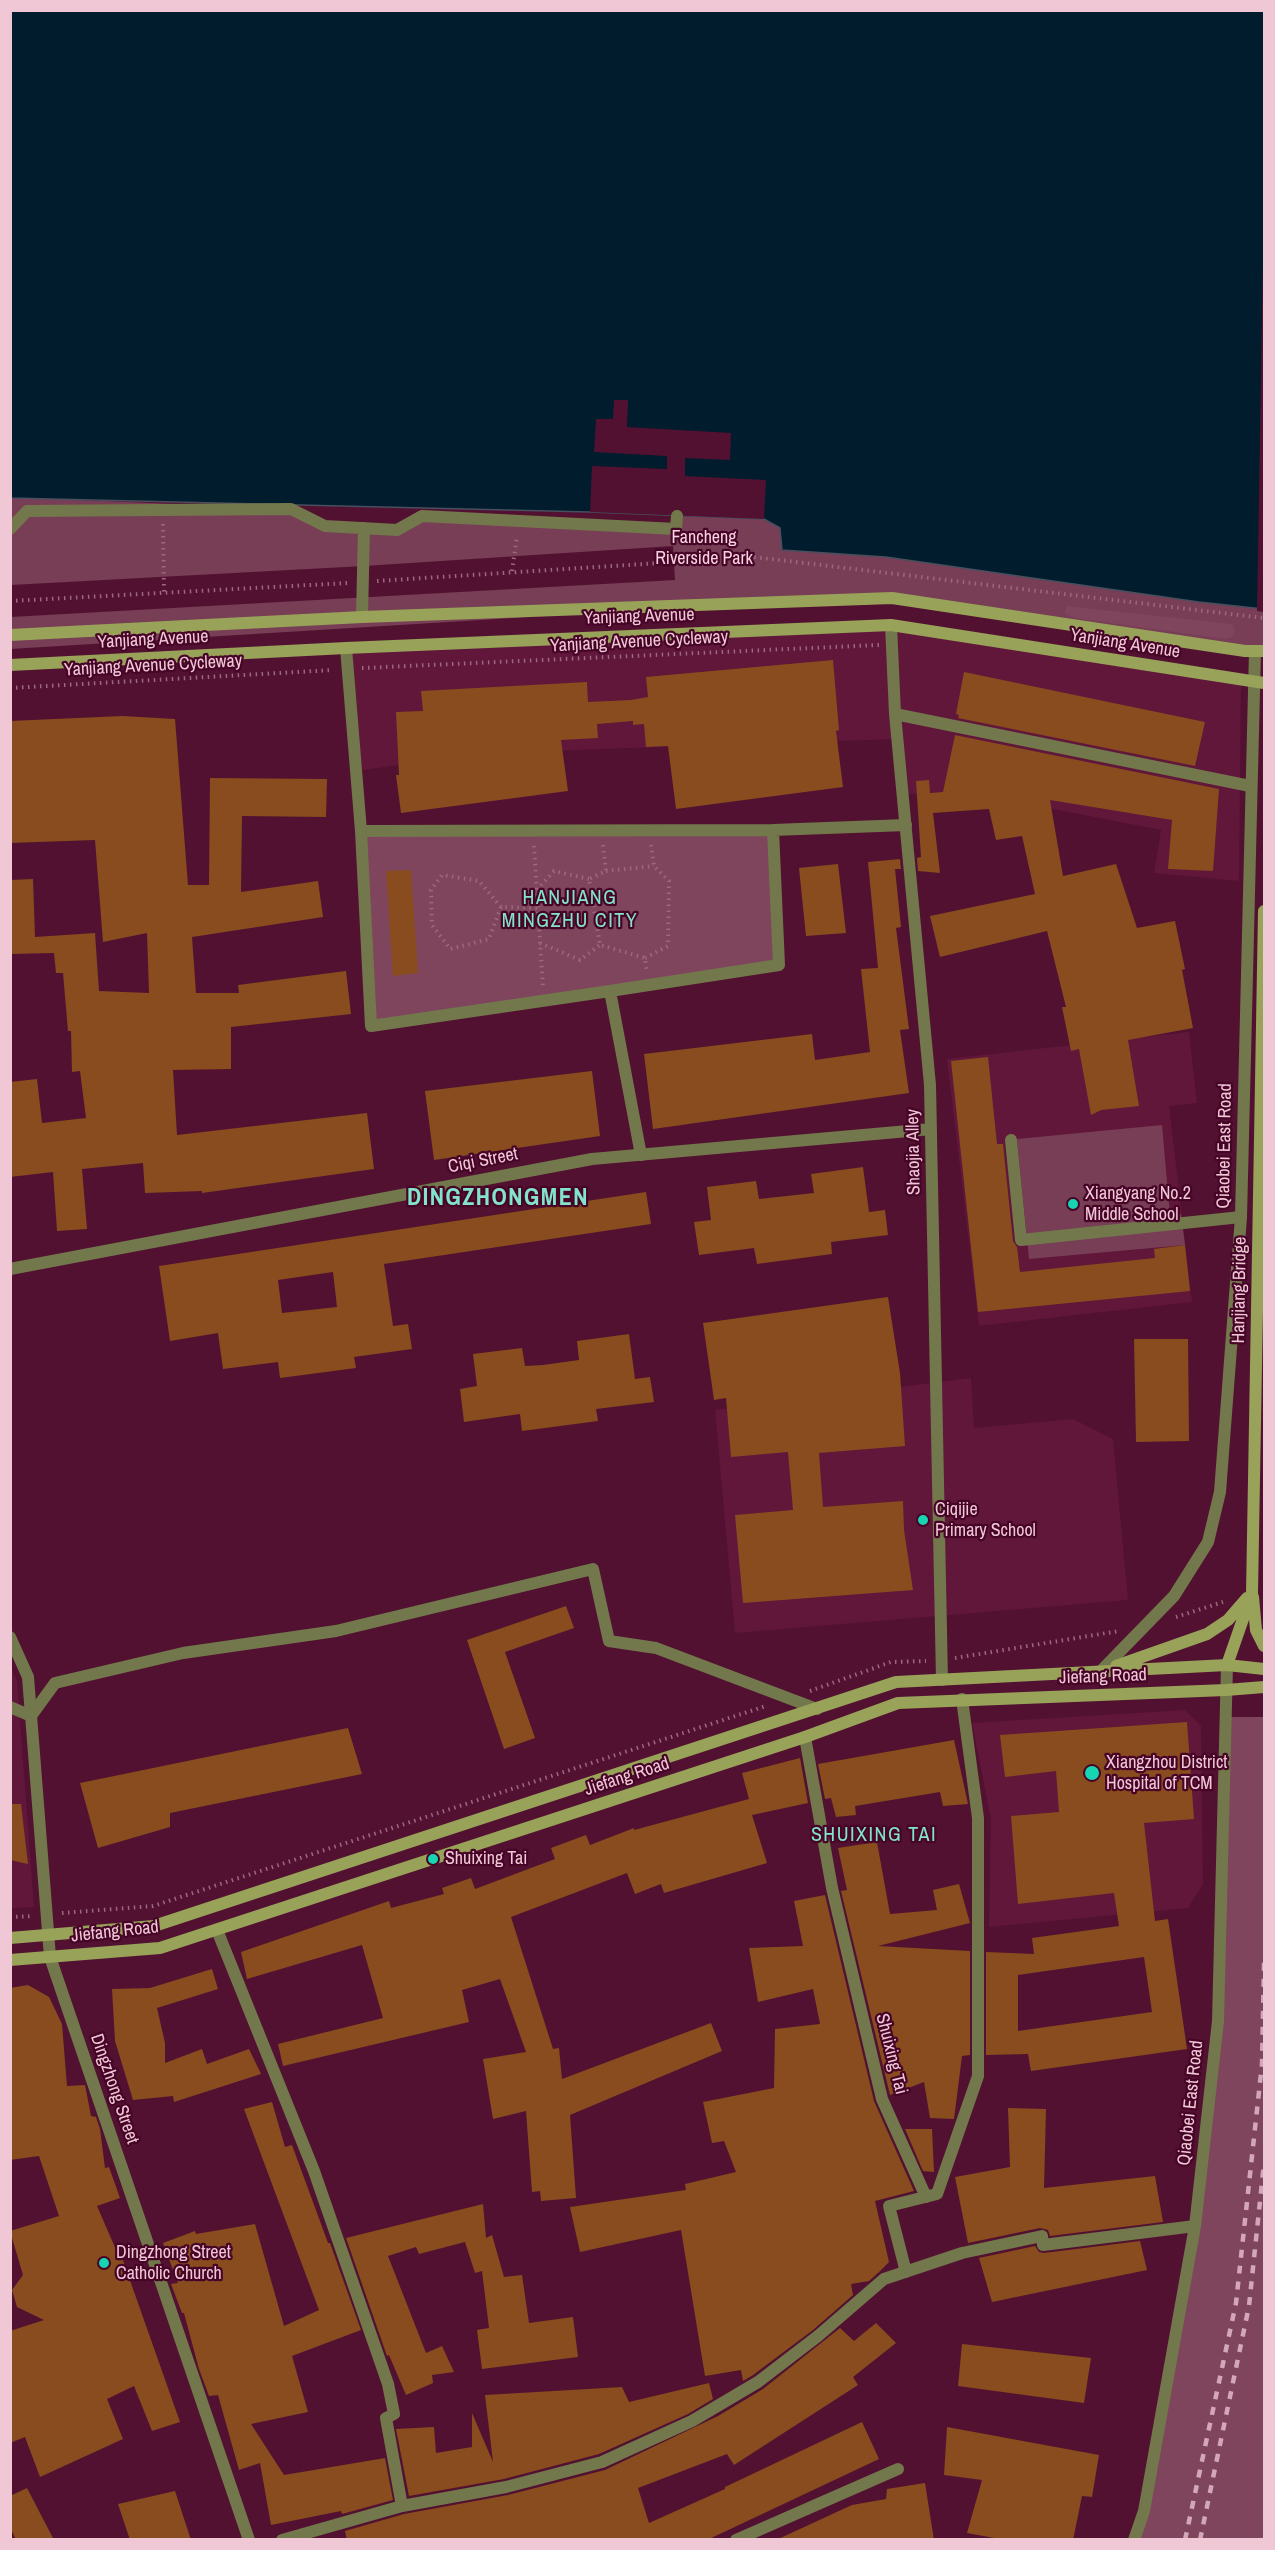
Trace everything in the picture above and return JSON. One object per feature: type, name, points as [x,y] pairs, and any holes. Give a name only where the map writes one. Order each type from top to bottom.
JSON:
[{"type":"main road","name":"Yanjiang Avenue","points":[[10,635],[362,617],[891,598],[1260,651]]},
{"type":"main road","name":"Yanjiang Avenue","points":[[10,665],[891,625],[1258,683]]},
{"type":"main road","name":"Hanjiang Bridge","points":[[1227,1665],[1252,1593],[1264,911]]},
{"type":"main road","points":[[1252,1593],[1256,1630],[1264,1646]]},
{"type":"main road","points":[[1100,1672],[1207,1634],[1228,1620],[1252,1593]]},
{"type":"main road","name":"Jiefang Road","points":[[10,1938],[154,1926],[896,1682],[1227,1665],[1264,1669]]},
{"type":"main road","name":"Jiefang Road","points":[[10,1960],[160,1948],[805,1737],[898,1703],[1264,1687]]},
{"type":"street","points":[[10,529],[27,511],[291,509],[325,526],[397,530],[422,516],[676,529],[677,516]]},
{"type":"street","points":[[362,617],[365,582],[364,528]]},
{"type":"street","name":"Shaojia Alley","points":[[891,625],[896,714],[930,1085],[942,1680]]},
{"type":"street","points":[[346,648],[361,831],[371,1026],[779,965],[773,830]]},
{"type":"street","name":"Qiaobei East Road","points":[[1100,1672],[1174,1596],[1208,1542],[1220,1492],[1242,1217],[1250,786],[1260,651]]},
{"type":"street","points":[[896,714],[1250,786]]},
{"type":"street","points":[[361,831],[773,830],[906,825]]},
{"type":"street","points":[[610,991],[641,1155]]},
{"type":"street","name":"Ciqi Street","points":[[10,1269],[591,1159],[931,1129]]},
{"type":"street","points":[[1011,1140],[1022,1240],[1242,1217]]},
{"type":"street","points":[[10,1707],[31,1716],[55,1683],[183,1653],[336,1631],[593,1569],[609,1641],[656,1648],[818,1709]]},
{"type":"street","name":"Dingzhong Street","points":[[10,1637],[27,1677],[50,1957],[249,2540]]},
{"type":"street","name":"Qiaobei East Road","points":[[1134,2540],[1144,2511],[1195,2226],[1218,2021],[1227,1665]]},
{"type":"street","points":[[906,2272],[889,2206],[937,2194],[978,2076],[978,1818],[962,1699]]},
{"type":"street","name":"Shuixing Tai","points":[[805,1737],[832,1888],[882,2099],[926,2197]]},
{"type":"street","points":[[217,1930],[314,2170],[388,2384],[394,2414],[386,2418],[402,2505]]},
{"type":"street","points":[[282,2540],[402,2505],[506,2487],[602,2462],[692,2421],[758,2382],[818,2336],[884,2279],[962,2253],[1042,2236],[1044,2245],[1195,2226]]},
{"type":"street","points":[[736,2540],[898,2469]]},
{"type":"street","points":[[328,2526],[333,2540]]},
{"type":"path","points":[[162,510],[164,592]]},
{"type":"path","points":[[512,571],[519,520]]},
{"type":"path","points":[[10,601],[365,582],[754,557],[1264,618]]},
{"type":"path","name":"Yanjiang Avenue Cycleway","points":[[10,688],[347,669],[892,644]]},
{"type":"path","points":[[533,830],[543,1001]]},
{"type":"path","points":[[600,945],[645,958],[668,946],[669,881],[654,866],[650,840]]},
{"type":"path","points":[[603,842],[606,871]]},
{"type":"path","points":[[537,890],[554,871],[589,879],[606,871],[654,866]]},
{"type":"path","points":[[501,907],[489,939],[450,949],[432,925],[431,890],[442,875],[479,881],[501,907],[538,908]]},
{"type":"path","points":[[589,879],[600,945]]},
{"type":"path","points":[[540,943],[580,960],[600,945]]},
{"type":"path","points":[[645,958],[649,985]]},
{"type":"shaded area","points":[[1066,606],[1232,624],[1235,631],[1232,637],[1225,639],[1075,618],[1065,614]]},
{"type":"shaded area","points":[[891,625],[1241,681],[1239,881],[1154,873],[1161,830],[1022,803],[903,793],[897,739],[484,753],[356,771],[346,648]]},
{"type":"shaded area","points":[[773,830],[779,965],[371,1026],[361,831]]},
{"type":"shaded area","name":"Xiangyang No.2 Middle School","points":[[1189,1032],[1197,1103],[1169,1106],[1192,1302],[979,1326],[947,1059]]},
{"type":"shaded area","name":"Ciqijie Primary School","points":[[971,1378],[974,1428],[1073,1419],[1113,1439],[1128,1600],[735,1633],[715,1410]]},
{"type":"shaded area","points":[[10,1666],[17,1681],[34,1907],[11,1908]]},
{"type":"shaded area","name":"Xiangzhou District Hospital of TCM","points":[[1185,1710],[1201,1726],[1203,1884],[1188,1908],[989,1927],[991,1820],[972,1723]]},
{"type":"shaded area","points":[[1225,1717],[1264,1717],[1264,2539],[1134,2540],[1195,2226],[1218,2021]]},
{"type":"green space","name":"Fancheng Riverside Park","points":[[11,497],[291,509],[325,526],[397,530],[422,516],[675,529],[677,516],[764,519],[780,528],[783,550],[886,557],[1199,602],[1264,609],[1264,651],[891,598],[773,602],[11,649],[11,617],[675,580],[673,546],[11,585]]},
{"type":"green space","points":[[1162,1125],[1170,1215],[1181,1214],[1185,1245],[1029,1259],[1017,1139]]},
{"type":"water","points":[[11,11],[1264,11],[1264,609],[1199,602],[886,557],[782,550],[780,528],[764,519],[590,512],[11,498]]},
{"type":"pier","points":[[1264,197],[1264,612],[1257,611]]},
{"type":"pier","points":[[614,400],[628,400],[627,427],[731,433],[730,460],[685,458],[685,476],[766,480],[764,519],[590,512],[592,466],[667,469],[667,456],[594,452],[596,419],[613,419]]},
{"type":"building","points":[[833,660],[839,730],[836,731],[843,787],[676,809],[668,746],[646,747],[644,724],[633,725],[633,721],[597,724],[598,738],[561,740],[568,791],[401,813],[396,775],[399,775],[396,712],[423,711],[421,691],[587,682],[588,702],[631,700],[648,697],[646,677]]},
{"type":"building","points":[[964,672],[1205,722],[1195,766],[958,718],[959,715],[956,714]]},
{"type":"building","points":[[122,716],[175,719],[188,885],[209,885],[210,778],[327,779],[326,817],[242,816],[241,892],[318,881],[323,917],[192,937],[196,993],[239,993],[238,985],[346,971],[351,1014],[231,1027],[231,1069],[173,1070],[177,1135],[367,1113],[374,1169],[202,1193],[202,1191],[145,1193],[143,1163],[82,1169],[87,1229],[57,1231],[53,1172],[10,1177],[10,1082],[37,1079],[42,1123],[86,1118],[80,1071],[72,1072],[71,1031],[68,1031],[63,973],[56,973],[54,953],[10,954],[10,880],[33,879],[35,937],[95,933],[99,991],[149,993],[147,933],[103,942],[95,840],[10,843],[10,721]]},
{"type":"building","points":[[955,735],[1219,789],[1213,871],[1168,869],[1172,820],[1050,800],[1063,876],[1116,864],[1137,928],[1175,921],[1185,969],[1182,970],[1193,1028],[1128,1040],[1139,1106],[1101,1110],[1091,1115],[1079,1049],[1071,1051],[1062,1007],[1066,1007],[1047,931],[940,957],[930,916],[1035,894],[1022,836],[996,840],[989,809],[933,813],[940,873],[918,871],[917,858],[921,857],[916,781],[929,780],[930,793],[943,792]]},
{"type":"building","points":[[900,859],[901,869],[895,869],[901,927],[896,928],[909,1029],[900,1030],[909,1093],[653,1129],[644,1054],[812,1034],[815,1060],[870,1052],[861,969],[878,968],[868,862]]},
{"type":"building","points":[[838,864],[846,933],[806,936],[799,868]]},
{"type":"building","points":[[411,870],[418,973],[393,976],[386,871]]},
{"type":"building","points":[[988,1057],[997,1144],[1003,1144],[1013,1241],[1017,1247],[1020,1272],[1155,1258],[1154,1249],[1185,1245],[1190,1291],[978,1312],[951,1061]]},
{"type":"building","points":[[592,1071],[600,1136],[434,1160],[425,1091]]},
{"type":"building","points":[[863,1167],[869,1212],[885,1210],[888,1235],[831,1242],[832,1254],[757,1264],[754,1248],[699,1255],[694,1222],[711,1220],[707,1187],[756,1181],[759,1199],[814,1193],[811,1174]]},
{"type":"building","points":[[646,1192],[651,1224],[384,1264],[393,1326],[408,1324],[412,1349],[354,1357],[356,1368],[280,1378],[278,1362],[223,1369],[218,1333],[170,1341],[159,1266]],"holes":[[[333,1272],[337,1307],[282,1313],[278,1280]]]},
{"type":"building","points":[[888,1297],[900,1373],[905,1446],[819,1453],[823,1507],[903,1501],[904,1530],[913,1590],[743,1603],[735,1515],[793,1510],[788,1452],[731,1457],[726,1398],[714,1400],[703,1323]]},
{"type":"building","points":[[629,1334],[635,1379],[650,1377],[654,1402],[596,1409],[598,1421],[522,1431],[520,1414],[464,1422],[460,1389],[477,1386],[473,1354],[522,1348],[525,1366],[543,1365],[579,1360],[577,1341]]},
{"type":"building","points":[[1134,1339],[1188,1339],[1189,1441],[1136,1442]]},
{"type":"building","points":[[566,1606],[574,1628],[505,1652],[535,1738],[504,1749],[467,1640]]},
{"type":"building","name":"Xiangzhou District Hospital of TCM","points":[[1187,1722],[1194,1819],[1144,1823],[1155,1921],[1168,1919],[1187,2049],[1031,2071],[1028,2054],[986,2055],[986,1952],[1034,1954],[1032,1938],[1119,1926],[1114,1893],[1018,1904],[1011,1816],[1059,1812],[1056,1771],[1005,1777],[1000,1735]],"holes":[[[1144,1957],[1152,2012],[1018,2031],[1018,1975]]]},
{"type":"building","points":[[348,1728],[362,1774],[170,1813],[170,1827],[98,1848],[80,1783]]},
{"type":"building","points":[[954,1740],[968,1804],[943,1806],[940,1792],[855,1806],[856,1815],[836,1817],[831,1798],[825,1799],[818,1764]]},
{"type":"building","points":[[800,1758],[808,1803],[752,1815],[767,1863],[664,1893],[661,1884],[635,1894],[627,1873],[511,1917],[553,2049],[559,2048],[562,2079],[711,2023],[722,2051],[570,2115],[576,2198],[541,2201],[540,2191],[532,2192],[526,2111],[493,2119],[483,2059],[526,2052],[500,1979],[462,1990],[469,2022],[283,2066],[278,2044],[383,2018],[362,1945],[247,1979],[241,1952],[389,1901],[391,1908],[444,1894],[442,1888],[471,1878],[475,1889],[555,1859],[551,1848],[586,1835],[590,1845],[634,1828],[634,1830],[749,1799],[742,1773]]},
{"type":"building","points":[[10,1804],[21,1804],[28,1864],[10,1860]]},
{"type":"building","points":[[877,1842],[890,1914],[937,1910],[933,1890],[959,1884],[970,1923],[878,1946],[970,1951],[970,2055],[962,2056],[954,2119],[930,2118],[924,2082],[890,2095],[841,1891],[847,1890],[838,1848]]},
{"type":"building","points":[[825,1895],[874,2101],[914,2191],[875,2201],[889,2262],[869,2281],[851,2284],[853,2295],[813,2330],[743,2381],[741,2370],[705,2376],[681,2230],[580,2252],[570,2207],[686,2190],[685,2184],[736,2172],[724,2141],[712,2143],[703,2102],[774,2088],[775,2029],[820,2024],[813,1989],[758,2002],[749,1948],[803,1946],[794,1901]]},
{"type":"building","points":[[212,1969],[218,1989],[157,2008],[165,2043],[165,2063],[202,2049],[207,2064],[249,2049],[261,2074],[174,2102],[173,2096],[133,2100],[115,2041],[112,1989],[150,1988]]},
{"type":"building","points":[[28,1985],[49,1997],[62,2024],[67,2086],[85,2085],[91,2116],[96,2117],[100,2129],[105,2168],[109,2167],[120,2198],[97,2206],[117,2252],[120,2252],[180,2422],[152,2431],[134,2386],[107,2399],[123,2439],[40,2477],[25,2437],[10,2443],[10,2331],[44,2320],[17,2307],[12,2290],[23,2275],[10,2231],[59,2216],[39,2156],[10,2160],[10,1988]]},
{"type":"building","points":[[272,2102],[285,2147],[292,2145],[361,2330],[292,2356],[308,2412],[251,2424],[284,2475],[385,2458],[393,2500],[342,2514],[341,2511],[271,2525],[260,2463],[239,2470],[218,2395],[209,2396],[199,2369],[184,2313],[182,2313],[171,2284],[178,2283],[163,2243],[195,2231],[196,2234],[255,2224],[284,2326],[319,2310],[244,2109]]},
{"type":"building","points":[[1008,2108],[1046,2109],[1044,2188],[1155,2176],[1163,2222],[1050,2236],[1048,2230],[1040,2228],[968,2243],[955,2177],[1010,2167]]},
{"type":"building","points":[[905,2129],[932,2129],[934,2172],[923,2171]]},
{"type":"building","points":[[483,2204],[486,2238],[492,2235],[504,2277],[522,2275],[529,2323],[573,2317],[578,2357],[482,2369],[477,2330],[489,2328],[482,2271],[475,2273],[465,2242],[419,2254],[416,2247],[388,2256],[426,2353],[442,2346],[454,2372],[432,2375],[433,2383],[406,2395],[389,2355],[387,2356],[346,2238]]},
{"type":"building","points":[[1140,2241],[1147,2270],[992,2302],[979,2258],[1035,2246],[1039,2252],[1044,2253]]},
{"type":"building","points":[[876,2323],[896,2343],[853,2377],[858,2385],[734,2465],[727,2454],[638,2488],[649,2523],[725,2489],[862,2422],[879,2459],[707,2540],[347,2540],[345,2531],[404,2514],[508,2495],[605,2470],[718,2416],[763,2389],[840,2328],[854,2341]]},
{"type":"building","points":[[962,2344],[1091,2358],[1084,2403],[958,2386]]},
{"type":"building","points":[[709,2383],[713,2399],[688,2414],[599,2454],[504,2479],[409,2496],[396,2429],[434,2427],[436,2453],[472,2447],[472,2413],[493,2462],[485,2395],[622,2387],[629,2402]]},
{"type":"building","points":[[947,2427],[1099,2455],[1092,2497],[1082,2496],[1073,2540],[1005,2540],[967,2533],[982,2480],[944,2475]]},
{"type":"building","points":[[925,2483],[934,2540],[776,2540],[852,2505],[886,2499],[887,2489]]},
{"type":"building","points":[[27,2488],[54,2540],[16,2540],[10,2527],[10,2496]]},
{"type":"building","points":[[175,2491],[191,2540],[130,2540],[118,2504]]},
{"type":"railway","points":[[1185,2540],[1236,2303],[1262,2064],[1264,1962]]},
{"type":"railway","points":[[1200,2540],[1249,2306],[1264,2163]]},
{"type":"place","name":"Xiangyang No.2 Middle School","points":[[1073,1204]]},
{"type":"place","name":"Ciqijie Primary School","points":[[923,1520]]},
{"type":"place","name":"Xiangzhou District Hospital of TCM","points":[[1092,1773]]},
{"type":"place","name":"Shuixing Tai","points":[[433,1859]]},
{"type":"place","name":"Dingzhong Street Catholic Church","points":[[104,2263]]},
{"type":"district","name":"HANJIANG MINGZHU CITY","points":[[570,910]]},
{"type":"district","name":"DINGZHONGMEN","points":[[498,1199]]},
{"type":"district","name":"SHUIXING TAI","points":[[874,1836]]}]
